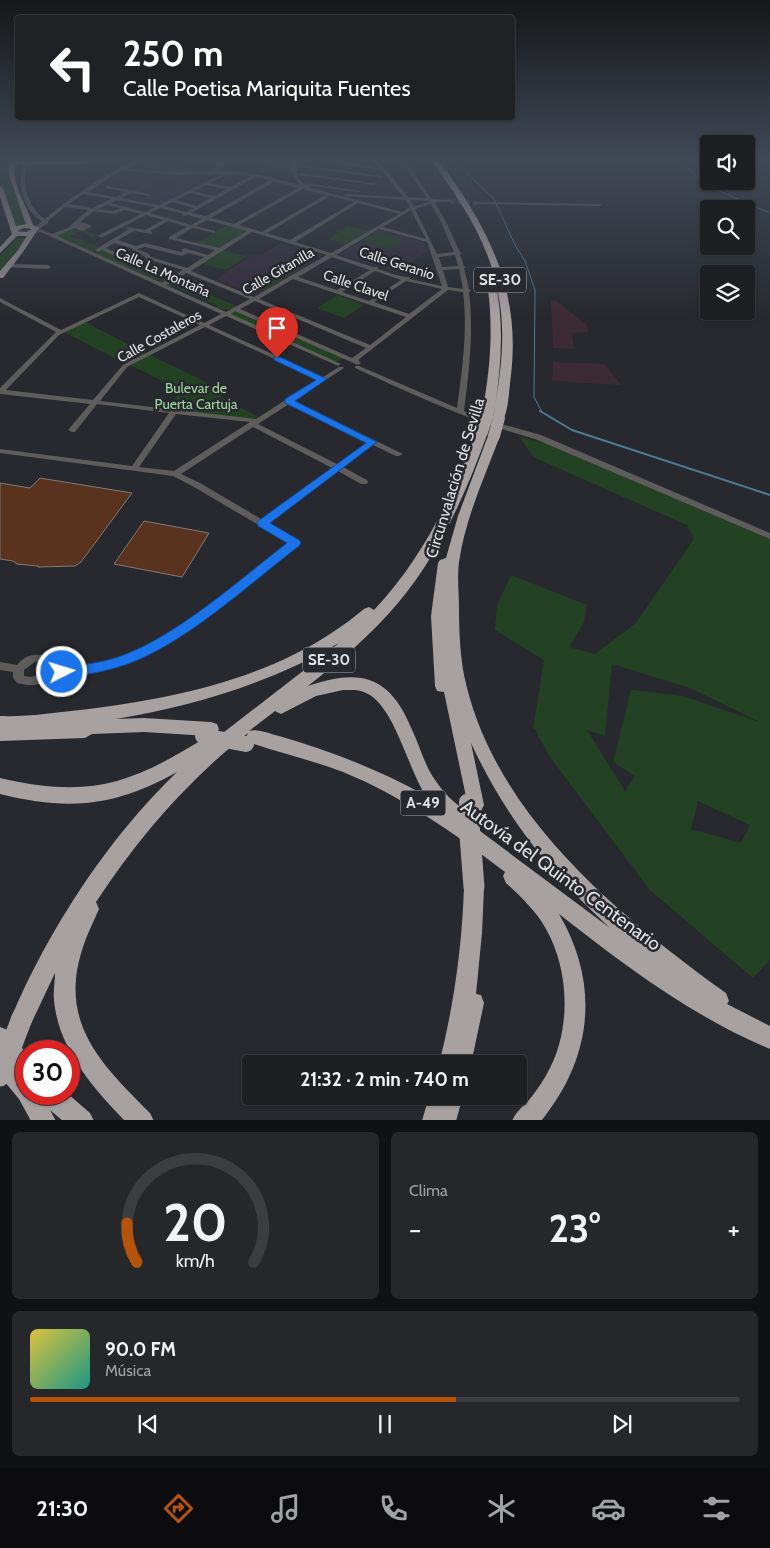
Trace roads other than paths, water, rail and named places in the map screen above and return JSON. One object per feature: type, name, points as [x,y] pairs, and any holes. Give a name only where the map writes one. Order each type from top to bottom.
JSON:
[{"type":"highway","name":"Circunvalación de Sevilla","points":[[462,1055],[469,1028],[481,941],[471,803],[446,655],[445,608],[452,561],[488,434],[488,413],[495,373],[497,342],[495,302],[489,274],[480,246],[463,212]]},
{"type":"highway","name":"Circunvalación de Sevilla","points":[[0,1076],[22,1018],[68,926],[119,851],[174,787],[219,744],[345,647],[377,617],[399,593],[422,563],[438,536],[488,434],[499,418],[506,377],[507,318],[502,285],[490,249],[471,212]]},
{"type":"highway","points":[[464,516],[449,547],[442,580],[438,616],[443,684],[471,803]]},
{"type":"highway","points":[[0,724],[91,716],[122,711],[176,700],[253,677],[325,645],[362,619],[393,589],[438,536]]},
{"type":"highway","points":[[452,561],[453,655],[470,722],[485,757],[525,823],[559,865],[634,948]]},
{"type":"highway","points":[[199,764],[278,709],[317,688],[328,684],[347,682],[371,688],[386,698],[397,712],[419,769],[439,800],[496,845],[570,910]]},
{"type":"highway","points":[[0,786],[25,793],[58,798],[81,797],[132,786],[168,770],[285,694]]},
{"type":"highway","points":[[0,729],[21,730],[144,724],[250,740],[324,764],[402,798],[458,834],[506,870],[538,900],[553,923],[565,948],[575,990],[575,1009],[568,1057],[536,1110],[524,1120]]},
{"type":"highway","points":[[0,734],[146,731],[207,732]]},
{"type":"highway","name":"Autovía del Quinto Centenario","points":[[250,740],[341,763],[399,790],[466,832],[570,910],[634,948],[684,991],[768,1037]]},
{"type":"highway","points":[[119,851],[71,946],[65,985],[66,1012],[79,1049],[90,1066],[107,1087],[142,1120]]},
{"type":"highway","points":[[452,1055],[466,995],[478,888]]},
{"type":"highway","points":[[0,1038],[15,1056]]},
{"type":"highway","points":[[0,1058],[15,1076]]},
{"type":"highway","points":[[35,1105],[44,1120]]},
{"type":"highway","points":[[64,1105],[82,1120]]},
{"type":"highway","points":[[434,1120],[438,1105]]},
{"type":"highway","points":[[444,1120],[449,1105]]},
{"type":"main road","points":[[8,212],[14,232]]},
{"type":"main road","points":[[26,212],[33,229]]},
{"type":"main road","points":[[14,232],[24,234],[33,229]]},
{"type":"main road","points":[[0,276],[33,229]]},
{"type":"main road","points":[[0,251],[14,232]]},
{"type":"street","points":[[34,212],[45,223]]},
{"type":"street","points":[[33,229],[45,223],[56,212]]},
{"type":"street","points":[[51,236],[75,224],[91,212]]},
{"type":"street","points":[[140,212],[213,232]]},
{"type":"street","points":[[150,212],[102,236],[134,248],[149,258],[188,270],[369,347]]},
{"type":"street","name":"Calle Geranio","points":[[177,212],[264,233],[446,289],[468,291]]},
{"type":"street","points":[[124,226],[147,232],[155,226],[188,212]]},
{"type":"street","points":[[216,212],[171,238],[222,250]]},
{"type":"street","points":[[234,226],[259,212]]},
{"type":"street","points":[[264,233],[299,212]]},
{"type":"street","points":[[291,242],[340,212]]},
{"type":"street","points":[[174,474],[348,365],[446,289],[428,241],[414,212]]},
{"type":"street","points":[[438,212],[459,253],[468,291],[469,341],[460,411]]},
{"type":"street","name":"Calle Gitanilla","points":[[225,314],[293,277],[402,213]]},
{"type":"street","points":[[134,221],[141,223]]},
{"type":"street","points":[[148,224],[155,226]]},
{"type":"street","points":[[194,243],[226,224]]},
{"type":"street","points":[[378,227],[428,241]]},
{"type":"street","points":[[91,254],[115,241],[133,228]]},
{"type":"street","name":"Calle La Montaña","points":[[33,229],[42,231],[225,314],[460,411],[506,429],[538,437],[770,536]]},
{"type":"street","points":[[162,286],[252,230]]},
{"type":"street","points":[[134,248],[144,245],[171,251],[177,248],[210,257]]},
{"type":"street","name":"Calle La Montaña","points":[[102,248],[174,279]]},
{"type":"street","points":[[434,256],[459,253]]},
{"type":"street","points":[[8,266],[48,267]]},
{"type":"street","points":[[440,270],[463,267]]},
{"type":"street","points":[[338,292],[376,268]]},
{"type":"street","name":"Calle Clavel","points":[[293,277],[411,317]]},
{"type":"street","points":[[369,303],[407,278]]},
{"type":"street","points":[[0,391],[54,336],[139,295],[323,379]]},
{"type":"street","points":[[0,300],[61,332]]},
{"type":"street","points":[[214,309],[235,309],[348,365]]},
{"type":"street","name":"Calle Costaleros","points":[[72,430],[124,367],[225,314]]},
{"type":"street","points":[[0,391],[174,411],[254,423],[364,482]]},
{"type":"street","points":[[288,401],[398,454]]},
{"type":"street","points":[[135,467],[174,411]]},
{"type":"street","points":[[262,523],[372,442]]},
{"type":"street","points":[[0,452],[135,467],[174,474],[197,485],[295,543],[203,614],[160,644],[123,661],[95,669],[47,674],[39,680],[29,682],[18,677],[19,669],[30,660],[40,658],[49,663],[47,674]]},
{"type":"street","points":[[0,666],[19,669]]},
{"type":"waterway","points":[[500,212],[515,245],[525,261],[535,290],[534,397],[542,412]]},
{"type":"waterway","points":[[540,411],[572,430],[770,495]]},
{"type":"park label","name":"Bulevar de Puerta Cartuja","points":[[196,396]]}]
